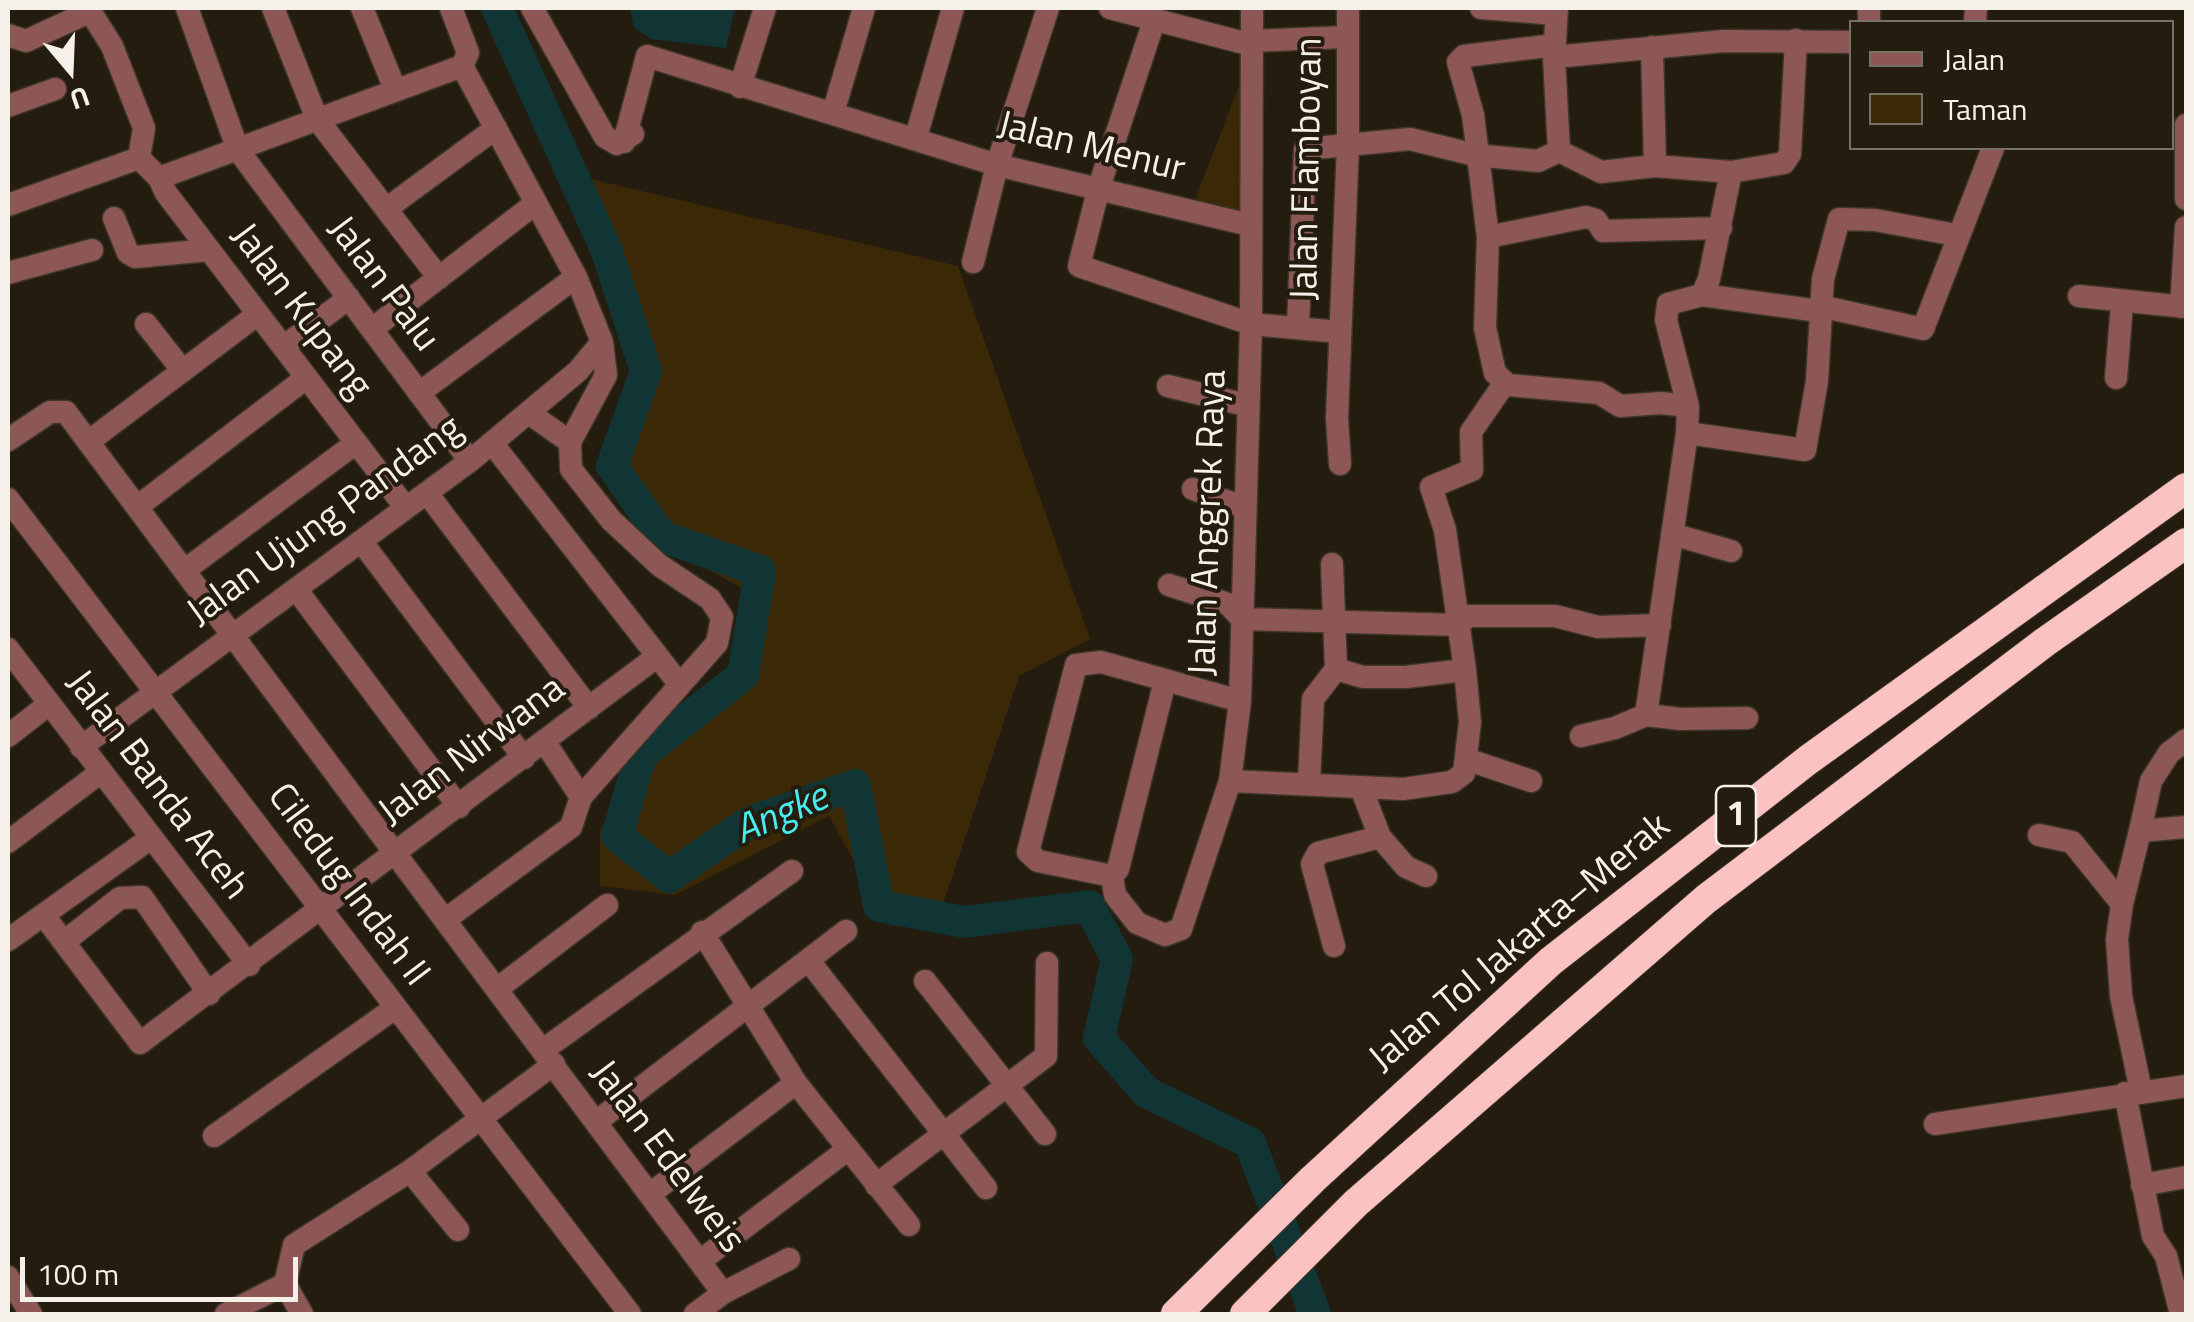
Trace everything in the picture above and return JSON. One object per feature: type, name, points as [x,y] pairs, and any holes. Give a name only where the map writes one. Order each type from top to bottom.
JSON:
[{"type":"highway","name":"Jalan Tol Jakarta–Merak","points":[[1176,1314],[1313,1179],[1551,961],[1808,760],[2186,488]]},
{"type":"highway","name":"1","points":[[1250,1309],[1356,1203],[1706,899],[2045,642],[2186,543]]},
{"type":"street","name":"Jalan Palu","points":[[187,8],[238,150],[470,461]]},
{"type":"street","points":[[273,8],[318,119],[439,278]]},
{"type":"street","points":[[362,8],[396,89]]},
{"type":"street","points":[[159,178],[462,66],[468,53],[451,8]]},
{"type":"street","points":[[740,87],[765,8]]},
{"type":"street","points":[[833,113],[864,8]]},
{"type":"street","points":[[916,137],[954,8]]},
{"type":"street","points":[[973,262],[998,164],[1048,8]]},
{"type":"street","points":[[1110,8],[1252,43],[1346,37]]},
{"type":"street","name":"Jalan Anggrek Raya","points":[[1112,876],[1115,896],[1137,923],[1165,935],[1181,930],[1230,781],[1240,701],[1251,324],[1252,8]]},
{"type":"street","name":"Jalan Flamboyan","points":[[1340,464],[1348,8]]},
{"type":"street","points":[[1481,8],[1557,11],[1554,51],[1560,152]]},
{"type":"street","points":[[8,35],[26,41],[88,10],[112,46],[144,128],[139,158],[8,205]]},
{"type":"street","name":"Jalan Menur","points":[[537,11],[605,137],[614,144],[633,134],[652,58],[998,164],[1250,225]]},
{"type":"street","points":[[1099,186],[1154,21]]},
{"type":"street","points":[[1298,327],[1306,150],[1410,139],[1476,155],[1538,161],[1560,152],[1601,172],[1656,166],[1731,172],[1788,159],[1796,40]]},
{"type":"street","points":[[1688,406],[1661,402],[1620,406],[1598,393],[1504,384],[1495,373],[1485,328],[1488,237],[1473,115],[1460,58],[1796,40],[1849,42]]},
{"type":"street","points":[[1652,47],[1656,166]]},
{"type":"street","points":[[446,920],[571,827],[580,797],[717,643],[722,617],[717,606],[659,564],[611,520],[571,469],[570,442],[606,374],[602,342],[576,277],[462,66]]},
{"type":"street","points":[[8,106],[55,89]]},
{"type":"street","points":[[2186,125],[2186,199]]},
{"type":"street","points":[[386,209],[496,128]]},
{"type":"street","points":[[1646,714],[1687,433],[1688,406],[1666,311],[1668,304],[1702,295],[1820,308],[1922,330],[1992,150]]},
{"type":"street","name":"Jalan Kupang","points":[[139,158],[159,178],[209,250],[406,508]]},
{"type":"street","points":[[1702,295],[1721,228],[1731,172]]},
{"type":"street","name":"Jalan Flamboyan","points":[[1099,186],[1077,260],[1080,267],[1251,324],[1340,332]]},
{"type":"street","points":[[372,329],[536,203]]},
{"type":"street","points":[[1488,237],[1586,217],[1596,220],[1603,232],[1721,228]]},
{"type":"street","points":[[1687,433],[1805,450],[1817,380],[1820,308],[1832,235],[1842,217],[1956,235]]},
{"type":"street","points":[[114,218],[128,253],[135,257],[209,250]]},
{"type":"street","points":[[2079,296],[2122,304],[2184,307],[2186,227]]},
{"type":"street","points":[[8,273],[92,250]]},
{"type":"street","points":[[419,394],[576,277]]},
{"type":"street","points":[[283,347],[349,298]]},
{"type":"street","points":[[2116,378],[2122,304]]},
{"type":"street","points":[[88,442],[258,314]]},
{"type":"street","points":[[146,324],[184,371]]},
{"type":"street","name":"Jalan Ujung Pandang","points":[[82,747],[470,461],[578,372],[602,342]]},
{"type":"street","points":[[137,507],[306,378]]},
{"type":"street","points":[[1230,781],[1254,785],[1309,782],[1403,790],[1452,782],[1464,773],[1470,722],[1460,625],[1446,530],[1431,486],[1470,472],[1471,432],[1504,384]]},
{"type":"street","points":[[1168,386],[1246,405]]},
{"type":"street","name":"Jalan Edelweis","points":[[8,440],[50,412],[66,412],[723,1293]]},
{"type":"street","points":[[529,413],[570,442]]},
{"type":"street","points":[[185,570],[356,443]]},
{"type":"street","points":[[492,443],[680,685]]},
{"type":"street","points":[[1192,489],[1243,507]]},
{"type":"street","points":[[427,493],[589,708]]},
{"type":"street","name":"Ciledug Indah II","points":[[8,499],[630,1314]]},
{"type":"street","points":[[1672,534],[1731,551]]},
{"type":"street","points":[[361,541],[524,758]]},
{"type":"street","points":[[1309,782],[1312,699],[1336,669],[1332,564]]},
{"type":"street","points":[[1170,586],[1228,604],[1242,619],[1460,625],[1468,616],[1555,616],[1598,627],[1660,625]]},
{"type":"street","points":[[296,589],[459,807]]},
{"type":"street","name":"Jalan Banda Aceh","points":[[8,650],[249,965]]},
{"type":"street","name":"Jalan Nirwana","points":[[64,941],[140,1043],[322,911],[656,658]]},
{"type":"street","points":[[1165,681],[1118,870],[1112,876],[1038,860],[1028,852],[1071,676],[1079,662],[1092,660],[1240,701]]},
{"type":"street","points":[[1336,669],[1363,676],[1406,677],[1465,670]]},
{"type":"street","points":[[8,736],[49,704]]},
{"type":"street","points":[[1581,736],[1646,714],[1747,718]]},
{"type":"street","points":[[2181,1314],[2176,1255],[2152,1236],[2142,1186],[2117,939],[2151,781],[2169,753],[2186,740]]},
{"type":"street","points":[[544,741],[580,797]]},
{"type":"street","points":[[1466,759],[1531,781]]},
{"type":"street","points":[[8,842],[101,772]]},
{"type":"street","points":[[1361,788],[1380,837],[1406,867],[1426,876]]},
{"type":"street","points":[[2140,831],[2186,828]]},
{"type":"street","points":[[2039,835],[2072,842],[2122,904]]},
{"type":"street","points":[[1334,946],[1312,864],[1318,853],[1380,837]]},
{"type":"street","points":[[8,940],[151,838]]},
{"type":"street","points":[[302,1314],[284,1284],[294,1245],[410,1171],[479,1120],[548,1057],[702,932],[792,871]]},
{"type":"street","points":[[45,917],[64,941],[120,898],[142,897],[209,994]]},
{"type":"street","points":[[498,988],[607,904]]},
{"type":"street","points":[[596,1122],[846,931]]},
{"type":"street","points":[[702,932],[796,1084],[909,1226]]},
{"type":"street","points":[[809,961],[986,1188]]},
{"type":"street","points":[[876,1185],[1008,1088],[1048,1053],[1047,962]]},
{"type":"street","points":[[925,981],[1045,1134]]},
{"type":"street","points":[[214,1136],[395,1008]]},
{"type":"street","points":[[650,1194],[796,1084]]},
{"type":"street","points":[[1935,1124],[2186,1086]]},
{"type":"street","points":[[700,1261],[847,1150]]},
{"type":"street","points":[[410,1171],[458,1230]]},
{"type":"street","points":[[2142,1186],[2186,1177]]},
{"type":"street","points":[[695,1314],[723,1293],[789,1259]]},
{"type":"street","points":[[8,1277],[30,1314]]},
{"type":"street","points":[[226,1314],[284,1284]]},
{"type":"green space","points":[[1251,54],[1247,223],[1192,208]]},
{"type":"green space","points":[[570,174],[958,266],[1090,639],[1019,676],[938,919],[884,915],[829,816],[675,895],[600,886],[600,830],[679,734],[747,669],[753,594],[631,528],[622,462],[658,380]]},
{"type":"water","points":[[630,8],[735,8],[726,48],[651,39],[634,28]]},
{"type":"waterway","name":"Angke","points":[[497,8],[606,249],[646,371],[612,466],[661,536],[760,571],[743,675],[641,755],[617,836],[669,877],[749,822],[855,785],[879,906],[964,922],[1089,906],[1117,959],[1099,1038],[1146,1092],[1250,1143],[1315,1314]]}]
